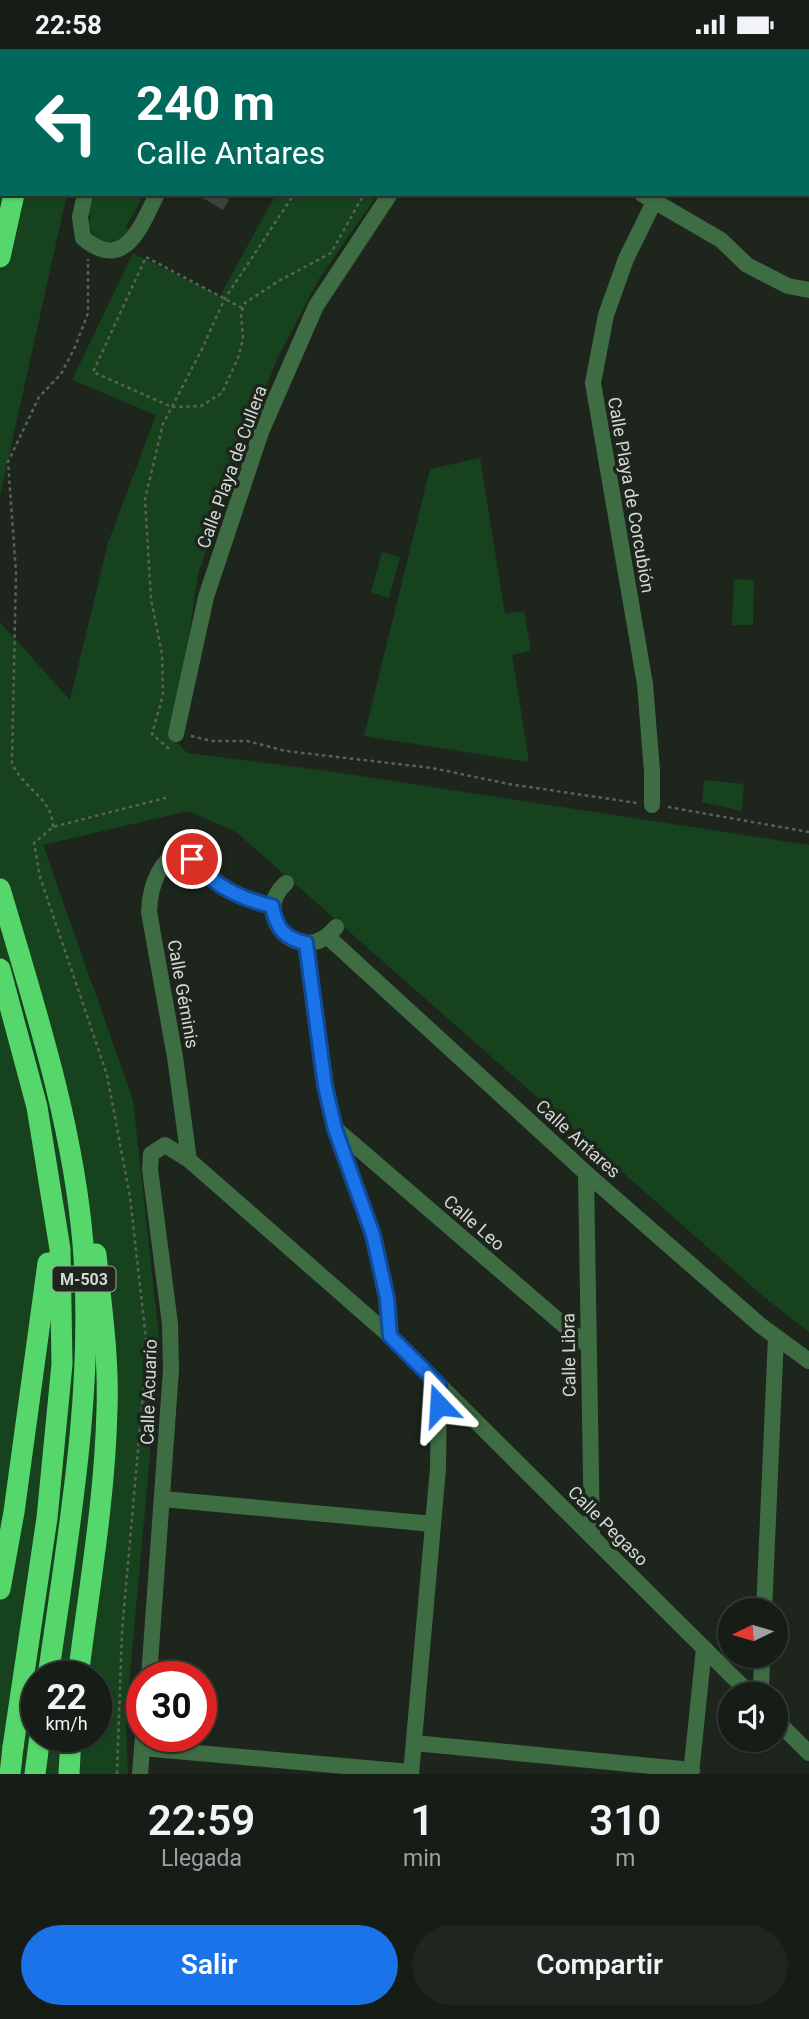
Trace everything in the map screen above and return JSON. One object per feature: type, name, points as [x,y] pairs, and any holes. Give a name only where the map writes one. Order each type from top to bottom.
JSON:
[{"type":"highway","points":[[0,257],[14,196]]},
{"type":"highway","name":"M-503","points":[[0,889],[38,1017],[67,1143],[83,1244],[86,1351],[70,1522],[50,1661]]},
{"type":"highway","name":"M-503","points":[[0,969],[37,1107],[60,1249],[62,1364],[47,1518],[10,1774]]},
{"type":"highway","name":"M-503","points":[[38,1017],[65,1074],[81,1139],[106,1359],[104,1470],[80,1661]]},
{"type":"highway","name":"M-503","points":[[0,1589],[14,1512],[46,1287],[49,1240],[37,1107]]},
{"type":"highway","points":[[34,1774],[37,1752]]},
{"type":"highway","points":[[69,1774],[70,1752]]},
{"type":"street","points":[[85,196],[80,217],[83,239],[96,249],[110,251],[135,239],[156,196]]},
{"type":"street","name":"Calle Playa de Cullera","points":[[176,739],[206,597],[261,432],[316,306],[389,196]]},
{"type":"street","points":[[648,198],[721,240],[747,265],[788,286],[809,291]]},
{"type":"street","name":"Calle Playa de Corcubión","points":[[648,198],[606,315],[593,383],[645,684],[652,805]]},
{"type":"street","name":"Calle Géminis","points":[[189,1160],[175,1057],[149,912],[150,892],[161,866],[170,855],[183,847],[201,870],[226,890],[251,902],[272,906]]},
{"type":"street","points":[[286,883],[276,894],[272,906],[274,919],[282,933],[293,940],[306,943],[316,1029],[335,1129],[373,1235],[387,1298],[390,1336]]},
{"type":"street","name":"Calle Antares","points":[[306,943],[319,942],[332,932],[586,1173],[776,1337],[809,1361]]},
{"type":"street","name":"Calle Leo","points":[[335,1129],[588,1346]]},
{"type":"street","name":"Calle Acuario","points":[[150,1661],[171,1370],[170,1324],[150,1169],[151,1154],[165,1145],[189,1160]]},
{"type":"street","name":"Calle Pegaso","points":[[189,1160],[390,1336],[738,1682]]},
{"type":"street","name":"Calle Libra","points":[[586,1173],[592,1537]]},
{"type":"street","points":[[765,1598],[776,1337]]},
{"type":"street","points":[[217,1751],[411,1773],[438,1468],[439,1385]]},
{"type":"street","points":[[163,1499],[433,1524]]},
{"type":"street","points":[[414,1743],[692,1772],[704,1648]]},
{"type":"street","points":[[788,1732],[809,1753]]},
{"type":"street","points":[[140,1774],[142,1752]]},
{"type":"street","points":[[0,1769],[34,1774]]},
{"type":"path","points":[[293,196],[224,300],[163,424],[145,499],[151,599],[162,654],[163,695],[152,734],[176,739],[247,741],[286,751],[432,768],[509,784],[809,832]]},
{"type":"path","points":[[243,308],[146,257],[93,372],[172,407],[201,406],[222,393],[238,358],[243,339],[245,303],[276,282],[331,253],[363,196]]},
{"type":"path","points":[[53,827],[53,814],[41,797],[17,776],[12,763],[16,572],[8,462],[39,397],[61,374],[88,313],[88,243]]},
{"type":"path","points":[[117,1774],[122,1631],[147,1348],[130,1197],[107,1075],[40,877],[34,843],[53,827],[169,797]]},
{"type":"green space","points":[[0,196],[67,196],[0,496]]},
{"type":"green space","points":[[91,196],[143,196],[126,227],[130,231],[121,241],[106,242],[94,237],[89,225],[91,215],[87,214]]},
{"type":"green space","points":[[275,196],[377,196],[319,279],[277,359],[238,461],[198,574],[174,739],[187,753],[328,771],[809,845],[809,1332],[764,1297],[236,832],[188,811],[43,845],[133,1100],[160,1345],[131,1661],[126,1661],[128,1774],[0,1774],[0,622],[70,700],[108,543],[156,415],[72,380],[133,253],[220,296]]},
{"type":"green space","points":[[480,458],[505,614],[524,611],[531,651],[512,655],[529,762],[364,736],[430,469]]},
{"type":"green space","points":[[382,552],[400,557],[389,598],[371,592]]},
{"type":"green space","points":[[734,579],[754,580],[753,625],[732,625]]},
{"type":"green space","points":[[704,780],[744,784],[742,811],[702,802]]},
{"type":"building","points":[[199,196],[223,196],[229,200],[223,210]]},
{"type":"route","points":[[192,859],[226,890],[251,902],[272,906],[274,919],[282,933],[293,940],[306,943],[325,1086],[335,1129],[373,1235],[387,1298],[390,1336],[439,1385],[439,1405]]}]
